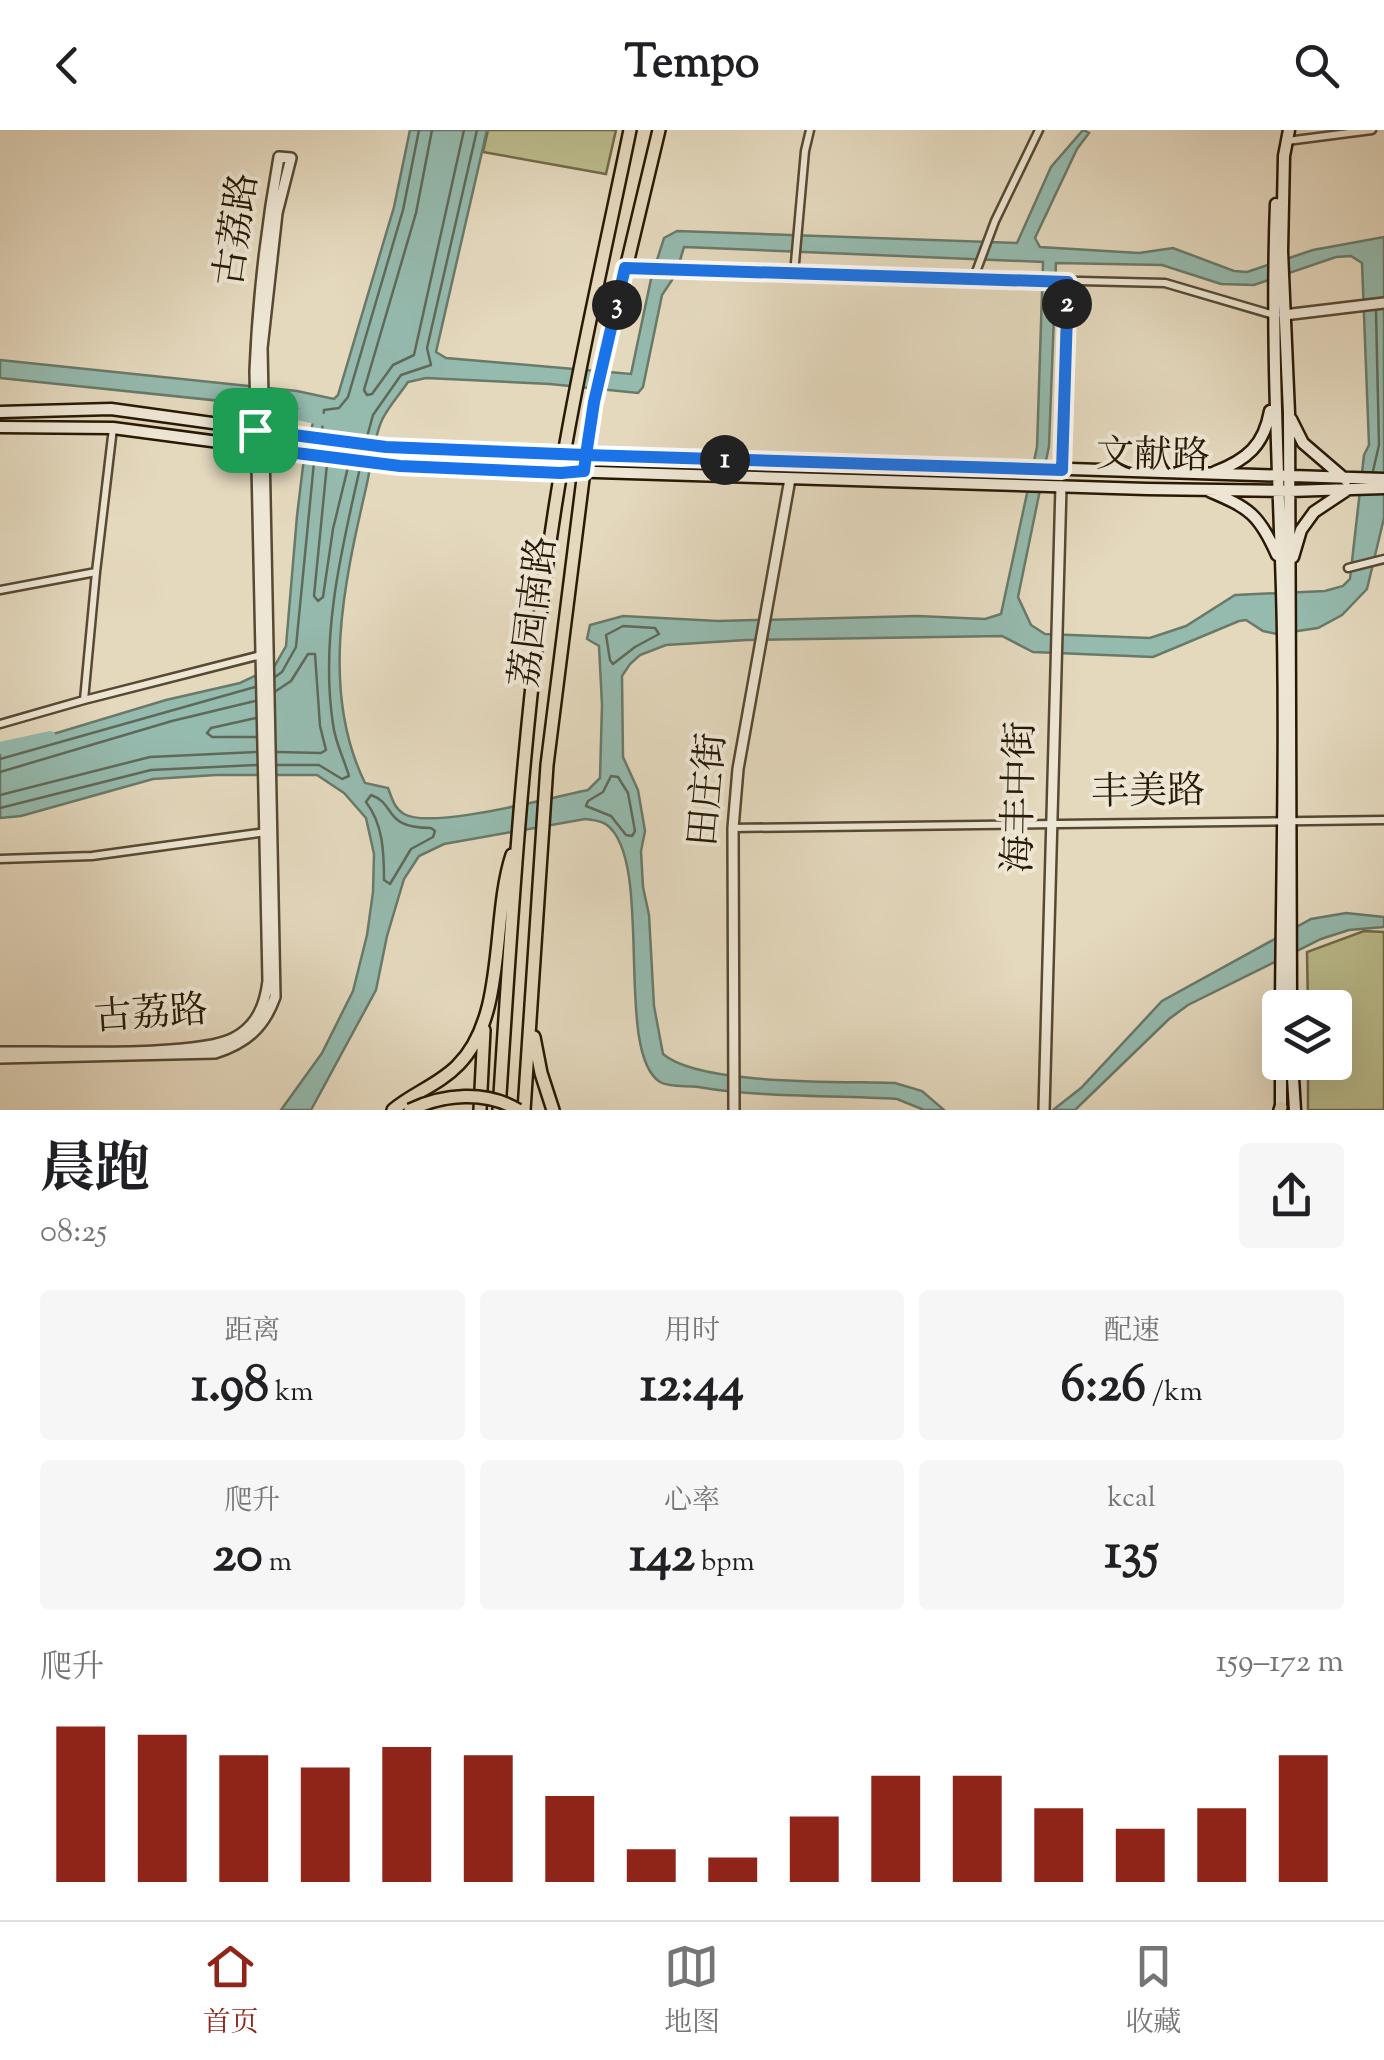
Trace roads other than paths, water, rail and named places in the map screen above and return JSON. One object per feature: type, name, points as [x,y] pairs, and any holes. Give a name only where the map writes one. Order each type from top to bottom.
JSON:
[{"type":"main road","name":"荔园南路","points":[[499,1110],[520,800],[535,653],[561,473],[630,130]]},
{"type":"main road","name":"荔园南路","points":[[521,1110],[545,800],[586,455],[605,353],[659,130]]},
{"type":"main road","points":[[1284,990],[1285,564],[1276,484],[1274,390],[1285,134]]},
{"type":"main road","points":[[1278,315],[1289,414],[1282,591],[1286,642]]},
{"type":"main road","points":[[1208,474],[1239,462],[1258,446],[1265,434],[1274,390]]},
{"type":"main road","points":[[0,412],[112,409],[380,446],[1208,474],[1276,484],[1384,488]]},
{"type":"main road","points":[[1289,414],[1302,444],[1349,485]]},
{"type":"main road","name":"文献路","points":[[0,430],[113,428],[379,463],[561,473],[1204,489],[1276,484]]},
{"type":"main road","points":[[1285,564],[1314,512],[1349,485],[1384,480]]},
{"type":"main road","points":[[1204,489],[1246,507],[1256,516],[1285,564]]},
{"type":"main road","points":[[394,1110],[456,1068],[470,1052],[491,991],[503,884],[518,837]]},
{"type":"main road","points":[[1286,972],[1289,990]]},
{"type":"main road","points":[[530,1016],[540,1073],[553,1110]]},
{"type":"main road","points":[[480,1110],[484,1020]]},
{"type":"main road","points":[[1282,1080],[1284,1109]]},
{"type":"main road","points":[[1284,1109],[1289,1080]]},
{"type":"main road","points":[[410,1110],[447,1096],[472,1097],[521,1110]]},
{"type":"street","points":[[795,272],[810,130]]},
{"type":"street","points":[[972,280],[1039,130]]},
{"type":"street","points":[[1285,134],[1372,130]]},
{"type":"street","name":"古荔路","points":[[0,1055],[215,1053],[246,1039],[265,1021],[275,997],[263,659],[260,431],[262,263],[279,158],[290,158],[277,213],[266,295],[260,431]]},
{"type":"street","points":[[625,268],[1164,283],[1278,315],[1384,302]]},
{"type":"street","points":[[1062,470],[1063,282]]},
{"type":"street","points":[[84,700],[113,428]]},
{"type":"street","name":"田庄街","points":[[734,1109],[733,828],[738,769],[790,479]]},
{"type":"street","name":"海丰中街","points":[[1044,1107],[1061,486]]},
{"type":"street","points":[[1348,568],[1381,560]]},
{"type":"street","points":[[0,590],[96,572]]},
{"type":"street","points":[[0,724],[84,700],[263,659]]},
{"type":"street","name":"丰美路","points":[[733,828],[1384,820]]},
{"type":"street","points":[[0,859],[92,856],[269,826]]},
{"type":"water","points":[[410,130],[487,130],[436,352],[446,358],[631,374],[664,238],[677,231],[1017,243],[1051,167],[1083,130],[1089,133],[1077,149],[1035,238],[1040,247],[1139,253],[1173,248],[1234,271],[1247,272],[1313,250],[1384,237],[1384,518],[1367,589],[1342,615],[1318,628],[1277,634],[1263,631],[1246,620],[1239,621],[1153,657],[1033,652],[1002,636],[666,645],[640,655],[622,676],[623,757],[638,790],[645,831],[641,851],[643,887],[649,915],[654,1006],[663,1054],[681,1064],[739,1077],[895,1083],[922,1091],[944,1110],[924,1110],[897,1099],[747,1093],[660,1082],[646,1064],[639,1034],[629,877],[621,845],[607,825],[585,819],[444,844],[419,856],[404,879],[376,990],[311,1110],[281,1110],[322,1053],[353,991],[367,935],[374,854],[366,818],[344,793],[317,775],[153,779],[21,816],[0,818],[0,750],[166,700],[240,683],[274,667],[286,646],[303,466],[314,418],[298,409],[0,378],[0,360],[297,391],[334,399],[394,207]],"holes":[[[684,247],[1043,262],[1037,447],[1001,614],[985,619],[918,616],[718,621],[623,616],[590,625],[587,639],[599,646],[600,778],[588,790],[493,811],[440,818],[404,814],[388,788],[365,783],[351,748],[340,674],[340,637],[350,561],[382,420],[408,382],[426,378],[638,393],[643,387],[662,295],[676,274]],[[1351,256],[1362,263],[1369,445],[1364,455],[1350,579],[1343,586],[1325,591],[1235,595],[1186,626],[1150,638],[1045,634],[1031,625],[1018,597],[1049,446],[1056,263],[1162,265],[1221,284],[1254,285],[1336,257]]]},
{"type":"water","points":[[1346,913],[1384,917],[1384,927],[1349,930],[1321,939],[1188,1005],[1075,1110],[1053,1110],[1081,1088],[1162,1001],[1311,919]]},
{"type":"waterway","points":[[231,400],[329,421]]},
{"type":"waterway","points":[[0,748],[50,737]]}]
